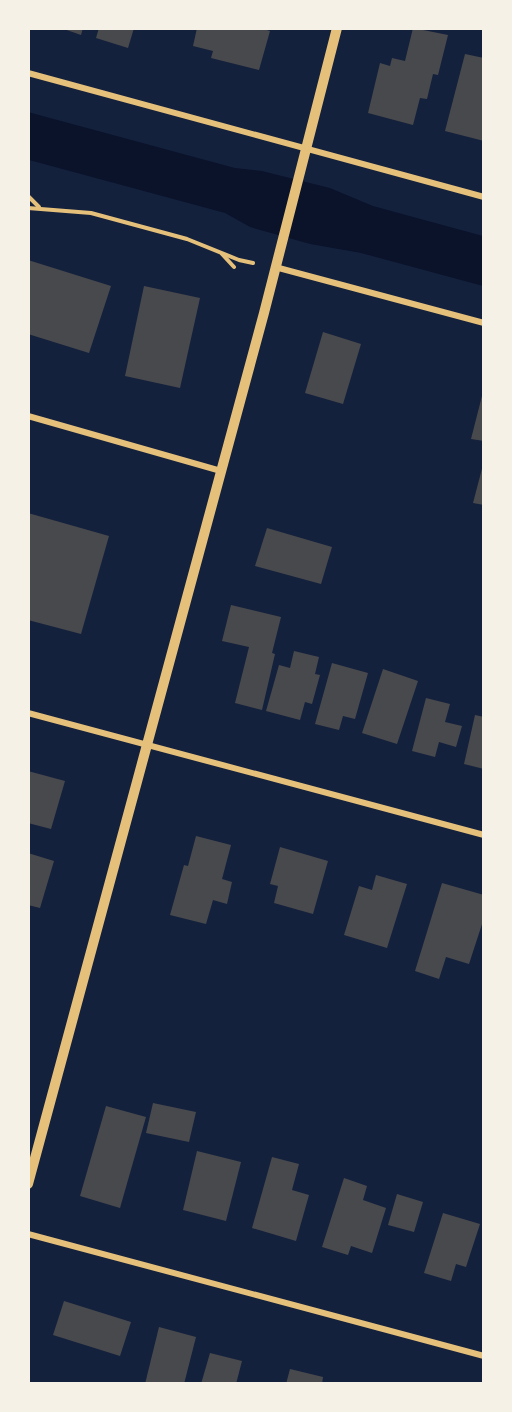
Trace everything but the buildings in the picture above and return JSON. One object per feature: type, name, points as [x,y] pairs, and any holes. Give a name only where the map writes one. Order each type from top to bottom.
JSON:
[{"type":"street","points":[[28,1184],[221,471],[337,28]]},
{"type":"street","points":[[28,73],[483,197]]},
{"type":"street","points":[[275,267],[483,324]]},
{"type":"street","points":[[28,416],[221,471]]},
{"type":"street","points":[[28,713],[483,835]]},
{"type":"street","points":[[28,1234],[483,1356]]},
{"type":"path","points":[[28,196],[39,208]]},
{"type":"path","points":[[28,208],[90,213],[187,238],[238,260]]},
{"type":"path","points":[[222,254],[234,267]]},
{"type":"water","points":[[28,112],[235,168],[262,171],[330,188],[373,206],[483,236],[483,286],[361,253],[310,244],[250,227],[225,213],[29,160]]}]
